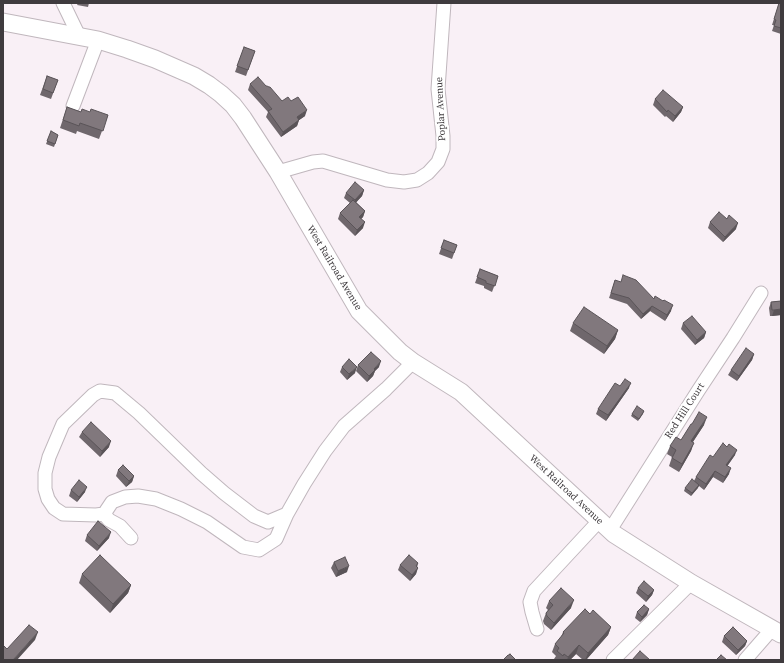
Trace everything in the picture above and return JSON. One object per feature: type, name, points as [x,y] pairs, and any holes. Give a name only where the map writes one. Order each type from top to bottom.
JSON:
[{"type":"main road","name":"West Railroad Avenue","points":[[3,22],[98,40],[155,59],[194,76],[221,94],[243,118],[278,172],[359,311],[400,352],[413,362],[461,392],[614,534],[690,583],[776,632]]},
{"type":"street","points":[[63,3],[79,36]]},
{"type":"street","name":"Poplar Avenue","points":[[278,172],[313,162],[323,161],[393,181],[404,182],[417,180],[428,173],[438,162],[443,149],[438,89],[444,3]]},
{"type":"street","points":[[73,106],[98,40]]},
{"type":"street","name":"Red Hill Court","points":[[537,629],[530,602],[534,591],[604,525],[698,391],[761,293]]},
{"type":"street","points":[[287,514],[268,522],[254,516],[201,473],[140,413],[115,393],[100,391],[93,395],[63,424],[49,457],[45,473],[45,489],[48,499],[54,508],[63,514],[104,514],[112,502],[125,496],[138,496],[156,500],[181,509],[207,522],[243,547],[259,550],[276,539],[287,514],[304,484],[324,451],[344,426],[386,389],[413,362]]},
{"type":"street","points":[[104,514],[109,520],[120,526],[131,538]]},
{"type":"street","points":[[613,660],[690,583]]},
{"type":"street","points":[[744,660],[776,632]]},
{"type":"building","points":[[779,3],[781,3],[781,28],[774,26],[776,20],[774,19]]},
{"type":"building","points":[[244,47],[255,51],[248,70],[237,66]]},
{"type":"building","points":[[47,76],[58,80],[53,93],[43,89]]},
{"type":"building","points":[[258,77],[266,86],[270,87],[282,101],[288,97],[291,101],[298,97],[307,110],[297,117],[299,120],[283,132],[268,111],[272,109],[250,84]]},
{"type":"building","points":[[663,90],[683,107],[675,116],[668,110],[667,112],[655,99]]},
{"type":"building","points":[[67,107],[81,112],[82,109],[90,112],[91,109],[108,115],[103,131],[80,123],[79,126],[63,120]]},
{"type":"building","points":[[51,131],[58,135],[55,144],[47,141]]},
{"type":"building","points":[[355,182],[364,190],[355,200],[346,193]]},
{"type":"building","points":[[353,200],[365,211],[359,217],[365,222],[357,230],[340,213]]},
{"type":"building","points":[[719,212],[727,219],[729,215],[738,223],[725,237],[710,222]]},
{"type":"building","points":[[444,240],[457,245],[454,253],[441,248]]},
{"type":"building","points":[[480,269],[498,276],[495,286],[486,283],[486,281],[477,277]]},
{"type":"building","points":[[623,275],[636,280],[654,299],[655,296],[673,305],[667,315],[652,306],[643,314],[629,298],[611,293],[615,280],[621,282]]},
{"type":"building","points":[[781,301],[781,309],[772,310],[771,302]]},
{"type":"building","points":[[584,307],[618,330],[607,346],[573,323]]},
{"type":"building","points":[[692,316],[706,332],[697,340],[683,323]]},
{"type":"building","points":[[746,348],[754,354],[739,376],[731,370]]},
{"type":"building","points":[[371,352],[381,361],[369,376],[358,365]]},
{"type":"building","points":[[349,359],[357,367],[349,374],[342,367]]},
{"type":"building","points":[[625,379],[631,383],[608,415],[598,409],[615,383],[620,386]]},
{"type":"building","points":[[637,406],[644,411],[639,419],[632,414]]},
{"type":"building","points":[[699,412],[707,417],[691,441],[694,443],[682,464],[672,458],[676,450],[670,446],[676,437],[681,440]]},
{"type":"building","points":[[91,422],[111,441],[102,451],[82,432]]},
{"type":"building","points":[[723,443],[727,447],[729,444],[737,450],[726,465],[731,468],[725,477],[715,471],[706,484],[696,477],[710,455],[713,457]]},
{"type":"building","points":[[123,465],[134,476],[129,481],[118,470]]},
{"type":"building","points":[[692,479],[699,485],[692,493],[685,488]]},
{"type":"building","points":[[79,480],[87,487],[79,497],[71,490]]},
{"type":"building","points":[[98,521],[111,532],[99,546],[87,535]]},
{"type":"building","points":[[100,555],[131,585],[113,604],[82,574]]},
{"type":"building","points":[[409,555],[418,563],[416,566],[418,568],[412,575],[400,565]]},
{"type":"building","points":[[345,557],[349,566],[338,571],[334,562]]},
{"type":"building","points":[[644,581],[654,590],[648,596],[638,588]]},
{"type":"building","points":[[561,588],[574,600],[554,623],[546,613],[553,605],[549,601]]},
{"type":"building","points":[[644,605],[649,609],[642,617],[637,612]]},
{"type":"building","points":[[585,609],[590,614],[593,610],[611,627],[588,653],[579,645],[568,657],[564,654],[563,656],[557,651],[559,648],[555,644],[564,633],[563,632]]},
{"type":"building","points":[[29,625],[38,632],[13,660],[3,660],[3,645],[7,649]]},
{"type":"building","points":[[733,627],[747,641],[738,650],[724,636]]},
{"type":"building","points":[[640,651],[650,660],[632,660]]},
{"type":"building","points":[[510,654],[516,660],[503,660],[508,655]]},
{"type":"building","points":[[721,655],[727,660],[716,660]]}]
